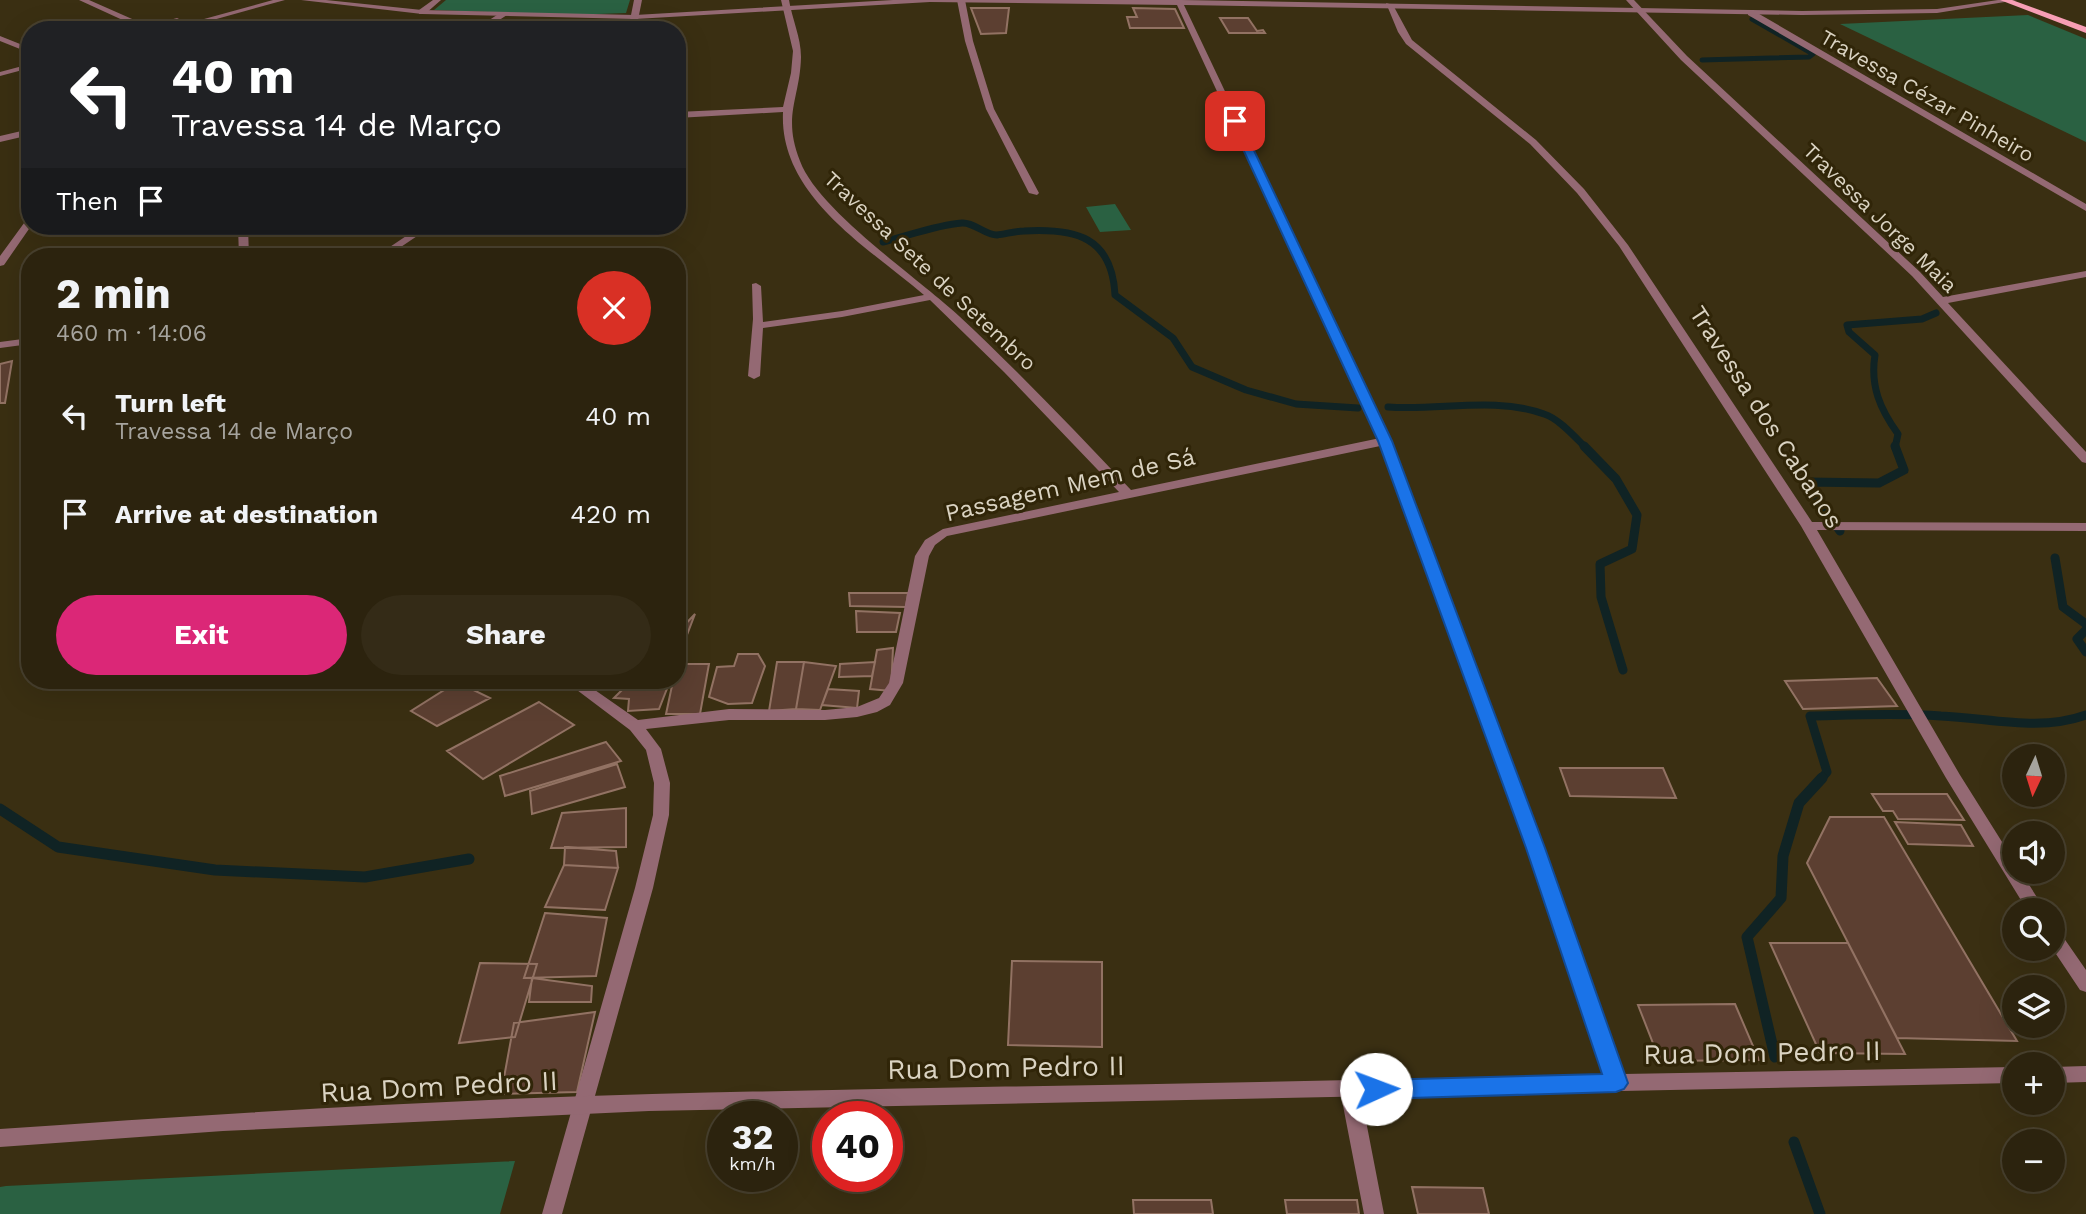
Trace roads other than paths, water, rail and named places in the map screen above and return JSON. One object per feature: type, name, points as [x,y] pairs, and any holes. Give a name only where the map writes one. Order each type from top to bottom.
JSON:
[{"type":"main road","points":[[2009,0],[2086,30]]},
{"type":"main road","points":[[2024,0],[2086,23]]},
{"type":"street","points":[[83,0],[129,21]]},
{"type":"street","points":[[176,21],[253,0]]},
{"type":"street","points":[[203,21],[281,0]]},
{"type":"street","points":[[305,0],[422,12],[635,17],[786,3],[961,0],[1373,2],[1389,5],[1751,13],[1926,11],[2009,0]]},
{"type":"street","points":[[422,12],[437,0]]},
{"type":"street","points":[[634,21],[638,0]]},
{"type":"street","points":[[961,0],[969,41],[990,109],[1034,193]]},
{"type":"street","name":"Travessa Jorge Maia","points":[[1630,0],[1684,58],[1887,245],[2086,459]]},
{"type":"street","points":[[1178,1],[1385,441],[1536,848],[1616,1083]]},
{"type":"street","name":"Travessa Sete de Setembro","points":[[786,3],[797,53],[787,109],[791,145],[797,166],[808,184],[828,206],[1010,371],[1127,493]]},
{"type":"street","name":"Travessa dos Cabanos","points":[[1389,5],[1396,23],[1409,42],[1525,135],[1569,178],[1602,217],[1650,283],[1808,526],[1961,790],[2028,898]]},
{"type":"street","name":"Travessa Cézar Pinheiro","points":[[1751,13],[2086,208]]},
{"type":"street","points":[[493,21],[503,15]]},
{"type":"street","points":[[0,38],[21,47]]},
{"type":"street","points":[[0,66],[21,60]]},
{"type":"street","points":[[13,62],[21,65]]},
{"type":"street","points":[[0,74],[21,69]]},
{"type":"street","points":[[686,115],[787,109]]},
{"type":"street","points":[[0,139],[21,134]]},
{"type":"street","points":[[0,263],[21,234]]},
{"type":"street","points":[[394,248],[413,235]]},
{"type":"street","points":[[1940,301],[2086,274]]},
{"type":"street","points":[[754,376],[756,326],[760,306],[756,286]]},
{"type":"street","points":[[756,326],[842,314],[931,297]]},
{"type":"street","points":[[0,345],[21,342]]},
{"type":"street","name":"Passagem Mem de Sá","points":[[635,726],[717,715],[841,713],[875,707],[886,701],[893,693],[922,556],[930,543],[943,533],[1385,441]]},
{"type":"street","points":[[1808,526],[2086,527]]},
{"type":"street","points":[[552,1214],[645,888],[661,815],[662,783],[653,749],[635,726],[583,689]]},
{"type":"street","points":[[2065,954],[2086,985]]},
{"type":"street","points":[[2065,1075],[2086,1074]]},
{"type":"street","name":"Rua Dom Pedro II","points":[[0,1138],[223,1122],[582,1107],[2002,1075]]},
{"type":"street","points":[[1350,1090],[1374,1214]]},
{"type":"waterway","points":[[1702,60],[1809,57],[1813,54],[1752,19]]},
{"type":"waterway","points":[[883,242],[932,228],[962,223],[997,235],[1021,231],[1075,235],[1099,248],[1107,260],[1115,295],[1173,338],[1192,367],[1246,390],[1296,404],[1358,408]]},
{"type":"waterway","points":[[1895,447],[1898,434],[1881,406],[1875,387],[1875,355],[1849,332],[1847,325],[1922,319],[1936,313]]},
{"type":"waterway","points":[[1388,407],[1486,405],[1525,409],[1555,419],[1584,446]]},
{"type":"waterway","points":[[1584,446],[1616,479],[1637,515],[1632,549],[1600,564],[1601,597],[1623,670]]},
{"type":"waterway","points":[[1840,531],[1807,482],[1879,483],[1904,470],[1895,447]]},
{"type":"waterway","points":[[2055,558],[2063,607],[2086,624]]},
{"type":"waterway","points":[[2086,630],[2077,639],[2086,652]]},
{"type":"waterway","points":[[1820,780],[1827,772],[1810,716],[1925,715],[2014,723],[2050,723],[2086,715]]},
{"type":"waterway","points":[[1775,1057],[1747,937],[1781,898],[1783,856],[1799,803],[1822,778]]},
{"type":"waterway","points":[[0,809],[58,847],[215,870],[365,877],[469,859]]},
{"type":"waterway","points":[[1794,1142],[1820,1214]]}]
